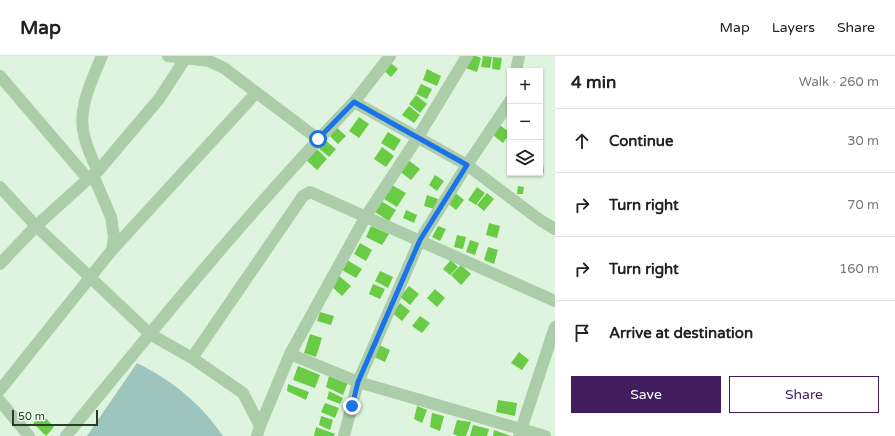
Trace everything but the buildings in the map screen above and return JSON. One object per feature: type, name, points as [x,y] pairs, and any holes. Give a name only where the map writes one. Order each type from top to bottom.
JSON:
[{"type":"street","points":[[102,56],[90,84],[82,110],[84,138],[93,175],[111,217],[114,237],[112,250]]},
{"type":"street","points":[[168,56],[209,61],[224,68],[318,139]]},
{"type":"street","points":[[66,436],[265,198],[318,139],[354,102],[390,56]]},
{"type":"street","points":[[258,431],[290,354],[366,216],[418,137],[467,56]]},
{"type":"street","points":[[517,68],[519,56]]},
{"type":"street","points":[[0,264],[36,226],[93,175],[159,99],[185,59]]},
{"type":"street","points":[[0,76],[93,175]]},
{"type":"street","points":[[0,390],[112,250],[256,93]]},
{"type":"street","points":[[354,102],[467,165],[540,220],[555,229]]},
{"type":"street","points":[[344,436],[358,382],[420,240],[467,165],[508,104]]},
{"type":"street","points":[[192,358],[303,196],[310,192],[555,301]]},
{"type":"street","points":[[2,193],[150,334],[192,358],[243,392],[258,431]]},
{"type":"street","points":[[520,432],[555,327]]},
{"type":"street","points":[[290,354],[358,382],[520,432],[545,436]]},
{"type":"street","points":[[0,401],[29,436]]},
{"type":"shaded area","points":[[137,363],[162,377],[185,394],[205,413],[223,436],[87,436]]},
{"type":"route","points":[[318,139],[354,102],[467,165],[420,240],[358,382],[352,406]]}]
